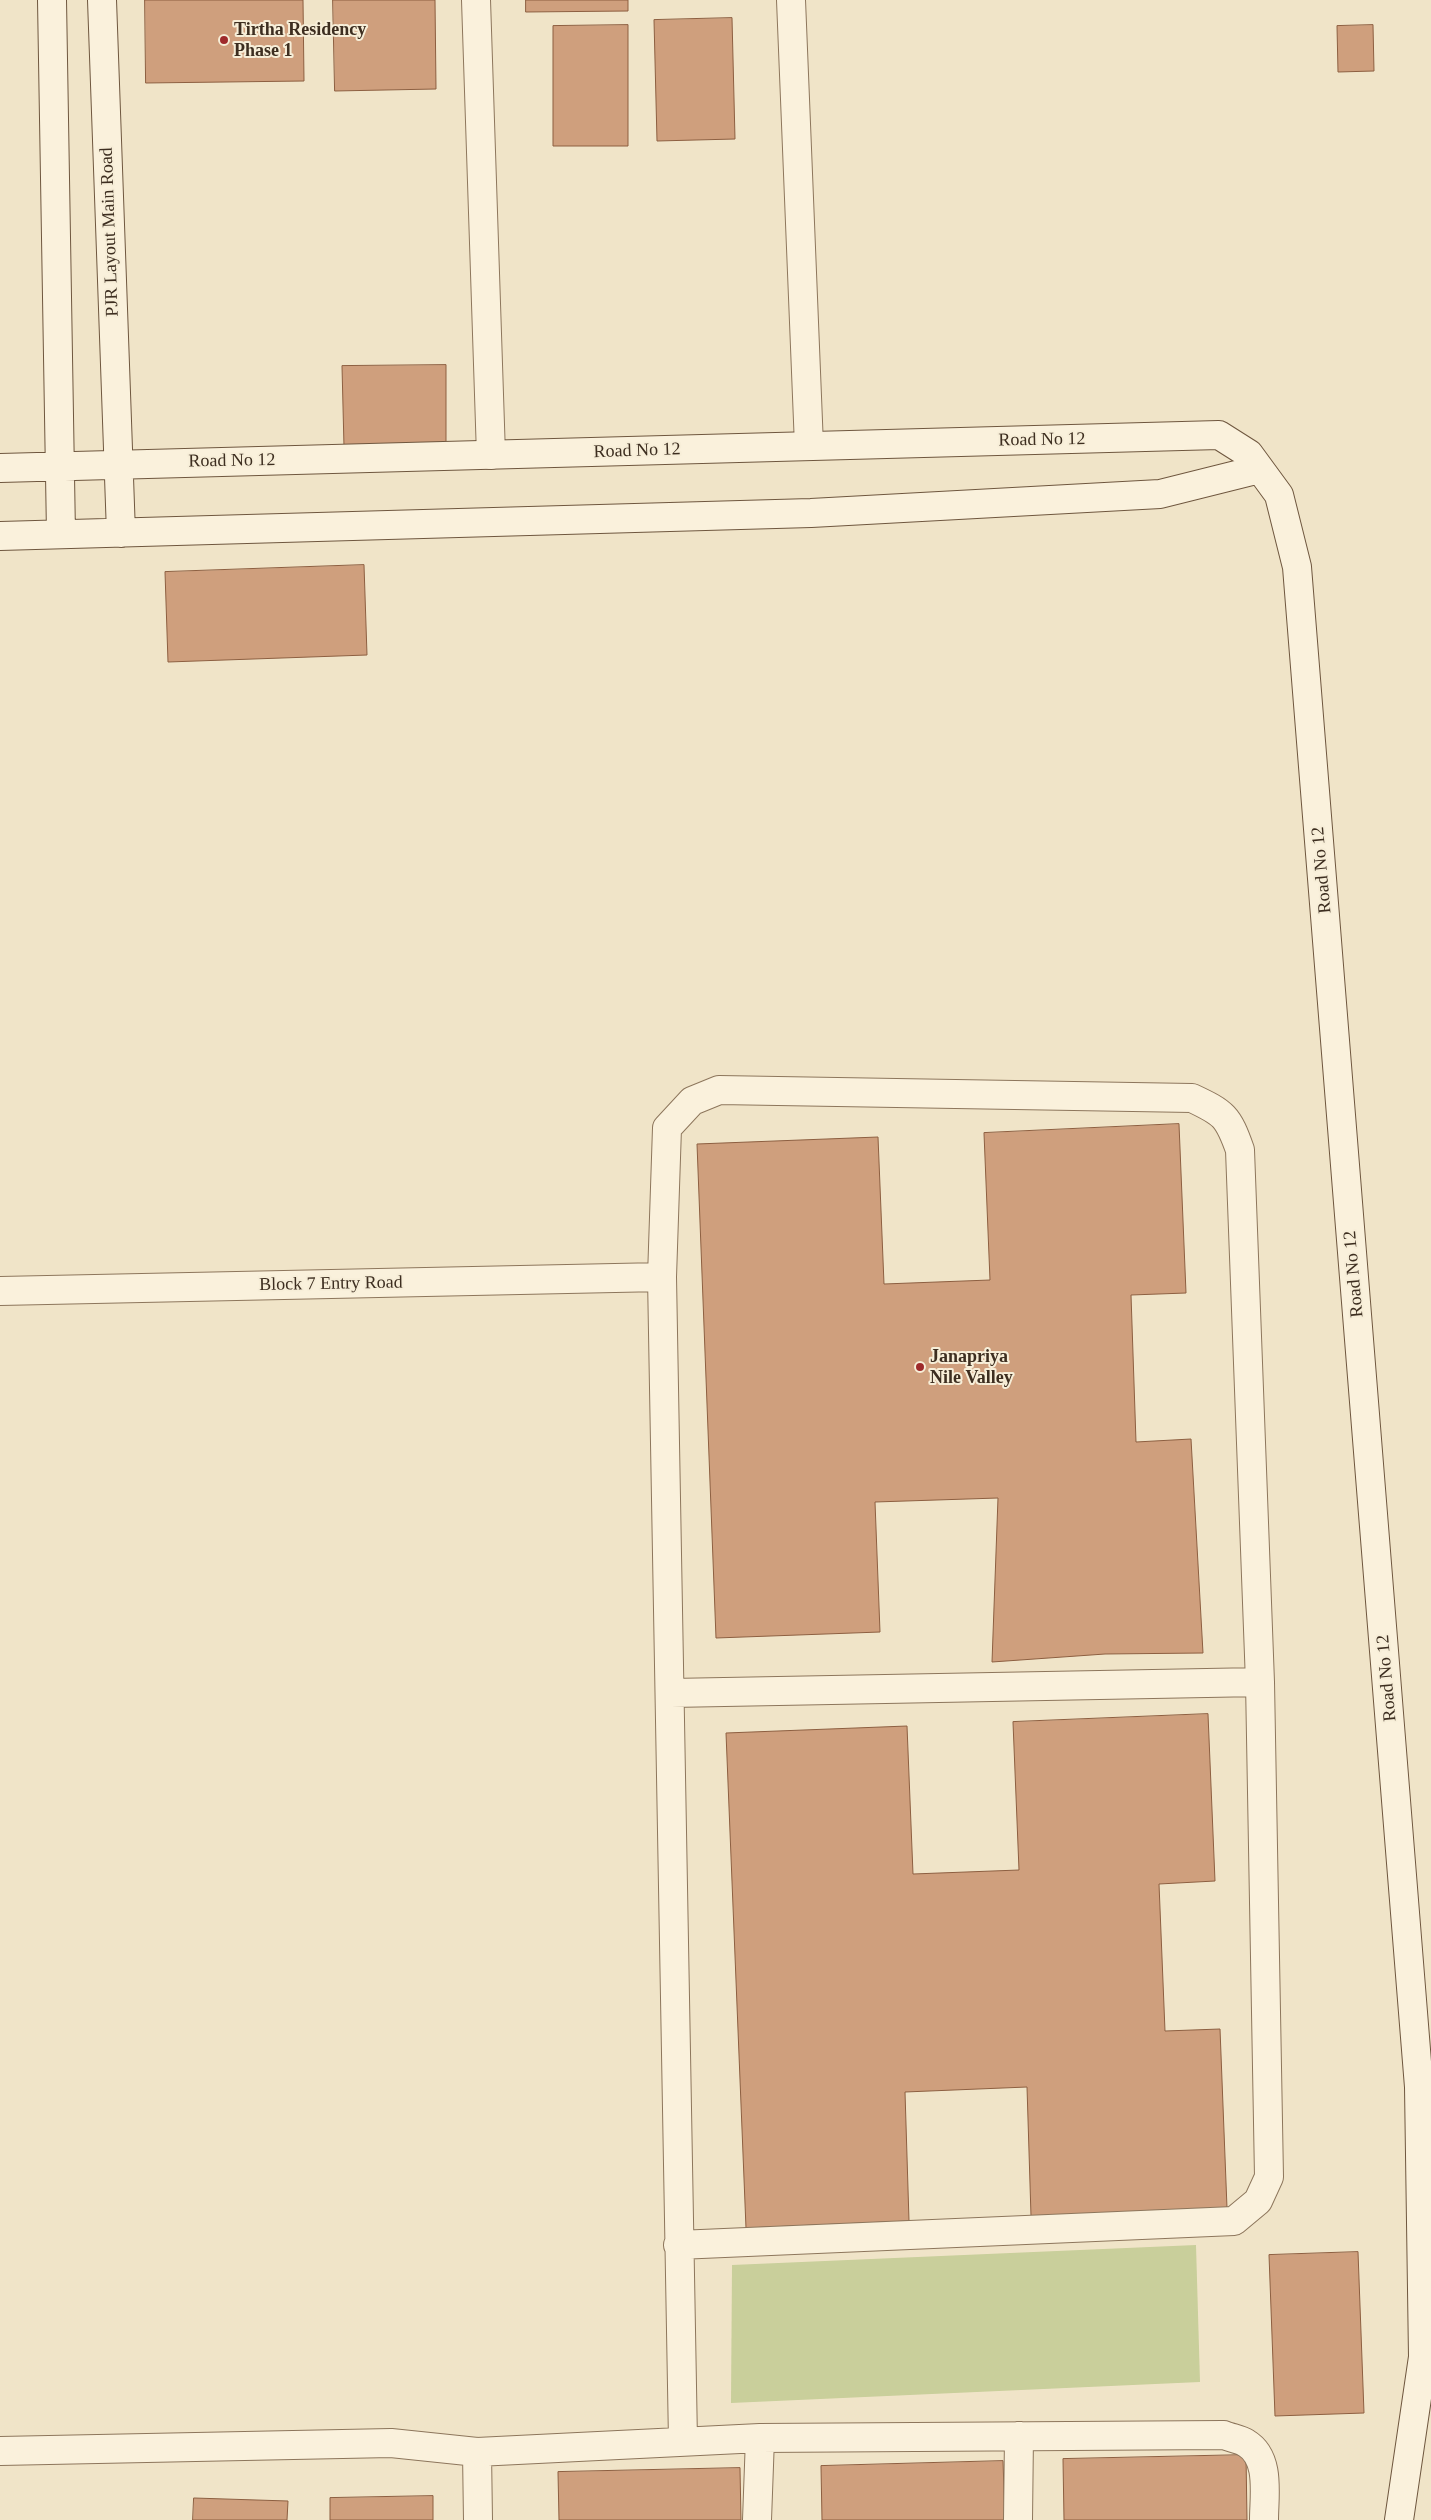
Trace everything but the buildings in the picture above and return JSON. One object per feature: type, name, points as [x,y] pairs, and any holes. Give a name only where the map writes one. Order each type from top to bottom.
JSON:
[{"type":"street","points":[[52,0],[61,534]]},
{"type":"street","name":"PJR Layout Main Road","points":[[102,0],[121,533]]},
{"type":"street","points":[[476,0],[491,455]]},
{"type":"street","points":[[791,0],[809,446]]},
{"type":"street","name":"Road No 12","points":[[0,468],[1219,435],[1249,454],[1279,495],[1297,567],[1420,2087],[1423,2357],[1399,2520]]},
{"type":"street","points":[[0,536],[811,513],[1150,495],[1191,488],[1260,469]]},
{"type":"street","points":[[678,2245],[1234,2221],[1258,2201],[1269,2177],[1260,1682],[1240,1150],[1231,1124],[1219,1110],[1192,1098],[719,1090],[692,1101],[667,1128],[662,1277],[671,1693],[678,2245],[683,2441]]},
{"type":"street","name":"Block 7 Entry Road","points":[[0,1290],[662,1277]]},
{"type":"street","points":[[671,1693],[1260,1682]]},
{"type":"street","points":[[1018,2520],[1019,2436]]},
{"type":"street","points":[[0,2451],[392,2443],[477,2452],[760,2438],[1224,2436],[1246,2442],[1260,2454],[1264,2475],[1264,2520]]},
{"type":"street","points":[[757,2520],[760,2438]]},
{"type":"street","points":[[477,2452],[478,2520]]},
{"type":"green space","points":[[1196,2245],[1200,2382],[731,2403],[732,2265]]},
{"type":"place","name":"Tirtha Residency Phase 1","points":[[224,40]]},
{"type":"place","name":"Janapriya Nile Valley","points":[[920,1367]]}]
